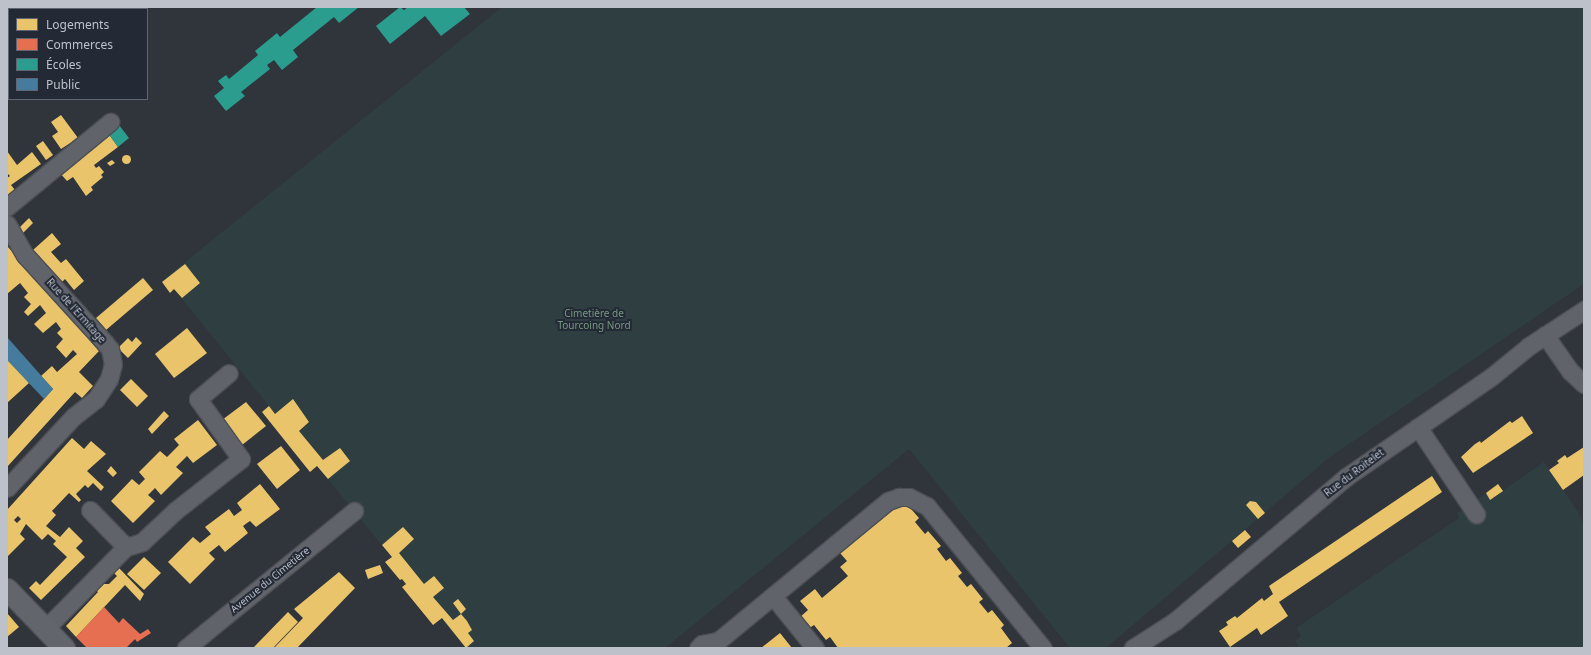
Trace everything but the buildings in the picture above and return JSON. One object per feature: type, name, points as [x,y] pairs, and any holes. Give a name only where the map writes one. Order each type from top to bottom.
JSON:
[{"type":"main road","points":[[7,588],[64,648]]},
{"type":"street","points":[[7,207],[110,122]]},
{"type":"street","name":"Rue de l'Ermitage","points":[[7,224],[25,255],[110,349],[113,364],[109,379],[96,399],[74,416],[7,488]]},
{"type":"street","name":"Rue du Roitelet","points":[[1133,648],[1176,621],[1342,480],[1491,377],[1545,335],[1584,310]]},
{"type":"street","points":[[1545,335],[1570,372],[1584,384]]},
{"type":"street","points":[[45,629],[126,547],[142,542],[175,511],[241,459],[198,399],[229,372]]},
{"type":"street","points":[[1418,427],[1476,514]]},
{"type":"street","points":[[698,648],[702,644],[718,642],[888,501],[909,497],[927,506],[1043,648]]},
{"type":"street","points":[[90,510],[126,547]]},
{"type":"street","name":"Avenue du Cimetière","points":[[186,648],[354,511]]},
{"type":"street","points":[[773,596],[815,648]]},
{"type":"green space","name":"Cimetière de Tourcoing Nord","points":[[502,7],[1584,7],[1584,284],[1330,457],[1106,648],[1070,648],[909,449],[665,648],[465,648],[165,278]]},
{"type":"green space","points":[[1544,462],[1579,513],[1584,526],[1584,648],[1299,648],[1295,641],[1301,636],[1296,628],[1459,518],[1457,513],[1486,493],[1491,499]]}]
